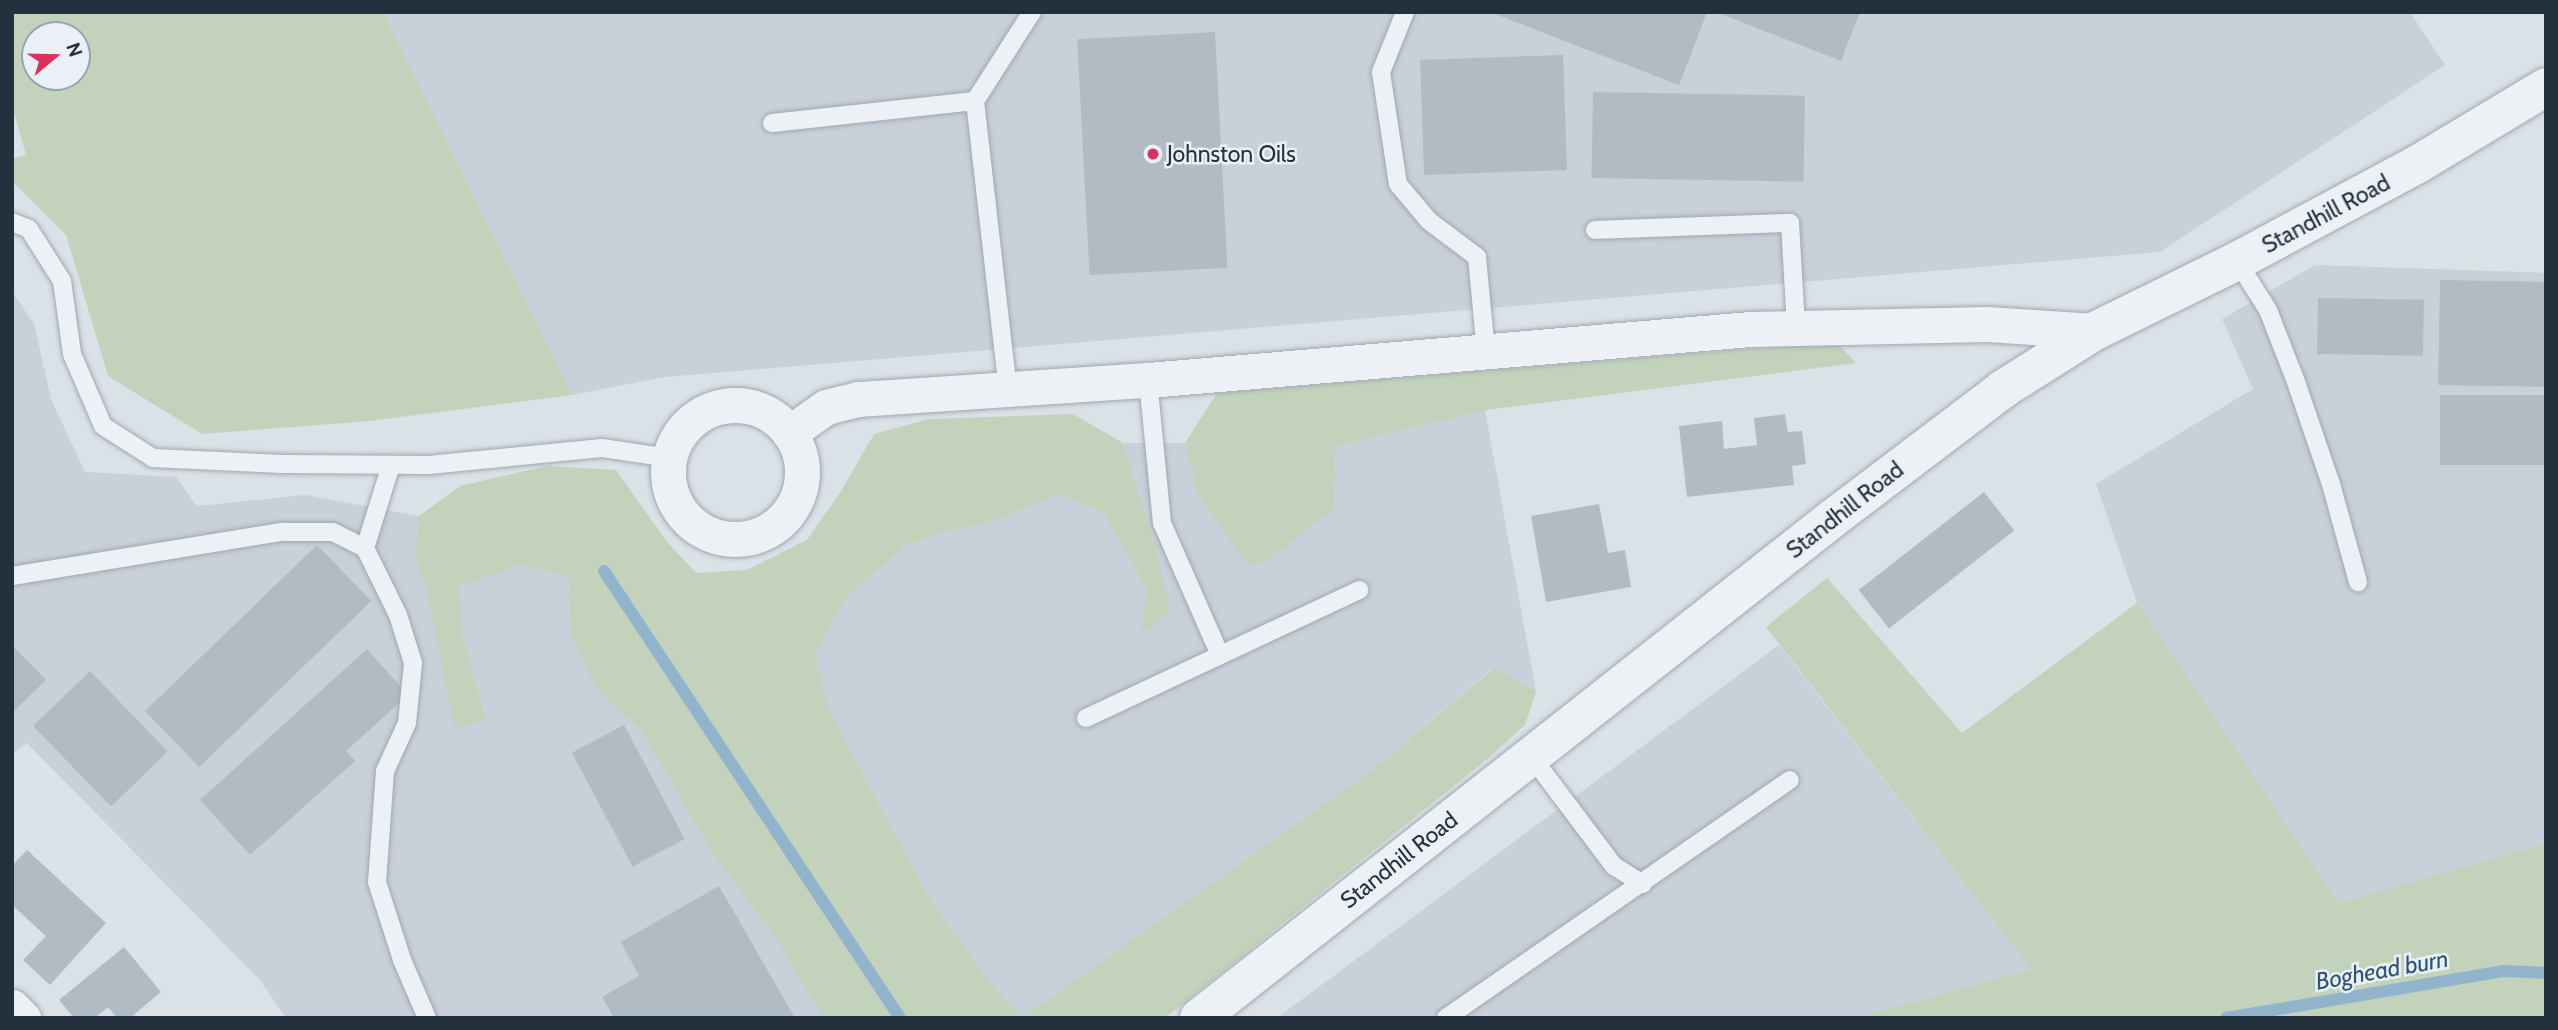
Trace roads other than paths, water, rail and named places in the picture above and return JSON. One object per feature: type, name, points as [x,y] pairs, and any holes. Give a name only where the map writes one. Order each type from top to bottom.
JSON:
[{"type":"street","name":"Standhill Road","points":[[1199,1018],[2003,389],[2095,331],[2237,261],[2418,164],[2546,87]]},
{"type":"street","points":[[789,433],[827,407],[859,399],[1148,380],[1750,329],[1986,324],[2095,331]]},
{"type":"street","points":[[741,405],[763,411],[789,433],[803,466],[802,484],[794,505],[780,523],[762,535],[740,540],[719,538],[698,529],[682,513],[671,494],[668,477],[670,458],[682,430],[699,415],[719,407],[741,405]]},
{"type":"street","points":[[12,1007],[23,1018]]},
{"type":"lane","points":[[1007,389],[975,101],[1032,12]]},
{"type":"lane","points":[[1405,12],[1381,72],[1398,184],[1429,221],[1477,257],[1486,352]]},
{"type":"lane","points":[[772,123],[975,101]]},
{"type":"lane","points":[[12,222],[29,229],[62,281],[72,354],[103,426],[153,458],[429,465],[602,448],[670,458]]},
{"type":"lane","points":[[1595,230],[1790,223],[1796,328]]},
{"type":"lane","points":[[2237,261],[2268,310],[2296,382],[2331,484],[2358,582]]},
{"type":"lane","points":[[1148,380],[1162,523],[1220,655]]},
{"type":"lane","points":[[365,548],[391,465]]},
{"type":"lane","points":[[12,576],[281,532],[333,532],[365,548],[398,615],[413,663],[407,723],[385,771],[377,882],[402,960],[427,1018]]},
{"type":"lane","points":[[1086,718],[1359,590]]},
{"type":"lane","points":[[1531,756],[1614,866],[1643,884]]},
{"type":"lane","points":[[1446,1018],[1790,780]]},
{"type":"waterway","points":[[604,571],[900,1018]]},
{"type":"waterway","name":"Boghead burn","points":[[2226,1018],[2503,971],[2546,973]]},
{"type":"place","name":"Johnston Oils","points":[[1153,154]]}]
